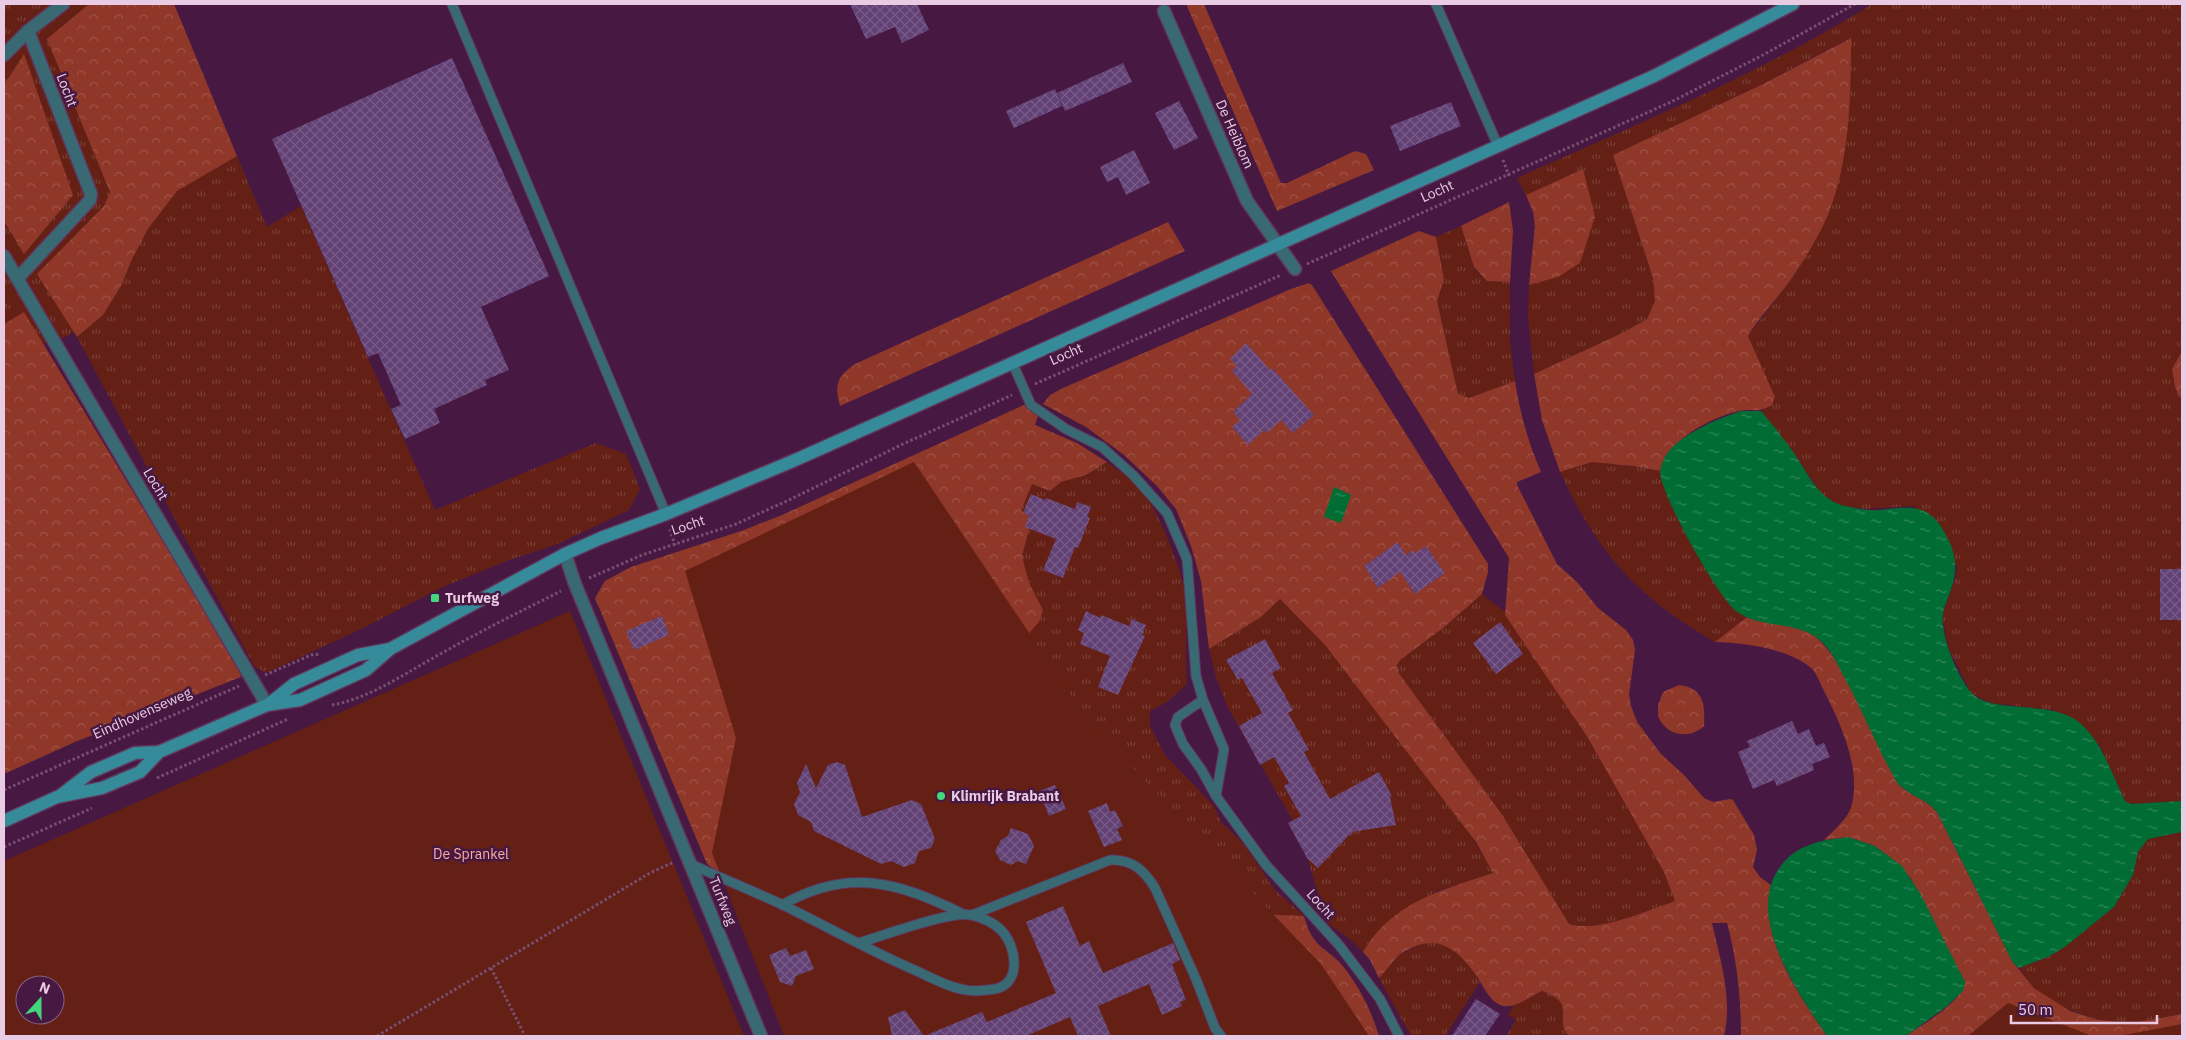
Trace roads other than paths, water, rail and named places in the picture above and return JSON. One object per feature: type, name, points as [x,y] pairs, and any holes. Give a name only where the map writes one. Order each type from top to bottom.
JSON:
[{"type":"street","points":[[4,55],[28,31],[63,4]]},
{"type":"street","name":"Locht","points":[[4,256],[268,705],[294,684],[358,655],[390,649],[565,554],[666,514],[802,456],[1277,245],[1654,76],[1793,4]]},
{"type":"street","name":"De Heiblom","points":[[1163,7],[1248,201],[1294,269]]},
{"type":"street","name":"Locht","points":[[18,278],[90,200],[91,194],[28,31]]},
{"type":"street","name":"Turfweg","points":[[565,554],[575,584],[691,861],[761,1036]]},
{"type":"street","points":[[4,821],[57,797],[91,772],[100,768],[135,753],[159,752],[268,705]]},
{"type":"street","points":[[57,797],[102,788],[140,772],[159,752]]},
{"type":"lane","points":[[452,4],[666,514]]},
{"type":"lane","points":[[1436,4],[1498,146]]},
{"type":"lane","points":[[1012,362],[1031,405],[1066,429],[1102,447],[1133,475],[1167,513],[1187,559],[1196,676],[1203,700],[1224,749],[1216,796]]},
{"type":"lane","name":"Locht","points":[[1203,700],[1178,716],[1175,725],[1183,744],[1201,769],[1216,796],[1266,865],[1350,961],[1380,999],[1399,1036]]},
{"type":"lane","points":[[858,943],[933,920],[967,915],[1110,860],[1120,860],[1136,865],[1149,878],[1155,888],[1196,979],[1215,1028],[1221,1036]]},
{"type":"lane","points":[[691,861],[894,962],[960,989],[984,991],[998,988],[1008,983],[1013,972],[1014,960],[1010,946],[1002,931],[992,923],[893,885],[867,882],[830,886],[797,896],[782,905]]},
{"type":"water","points":[[1741,411],[1761,411],[1790,448],[1813,483],[1825,496],[1833,501],[1841,505],[1865,510],[1912,508],[1927,513],[1940,525],[1952,548],[1955,564],[1954,580],[1943,614],[1944,633],[1950,654],[1965,684],[1979,699],[2006,706],[2038,708],[2068,715],[2080,723],[2095,740],[2125,801],[2131,804],[2182,801],[2182,832],[2148,839],[2138,852],[2133,875],[2114,907],[2066,946],[2050,956],[2019,968],[2013,963],[1937,812],[1898,784],[1827,647],[1814,636],[1803,631],[1792,627],[1756,621],[1736,611],[1716,586],[1691,544],[1679,522],[1663,484],[1660,472],[1663,461],[1668,452],[1686,436],[1721,418]]},
{"type":"water","points":[[1334,487],[1351,495],[1341,523],[1324,517]]},
{"type":"water","points":[[1848,837],[1875,846],[1902,866],[1920,893],[1965,982],[1963,991],[1946,1007],[1906,1036],[1827,1036],[1791,978],[1780,956],[1772,933],[1768,911],[1770,890],[1781,866],[1790,856],[1802,848],[1822,841]]},
{"type":"place","name":"Turfweg","points":[[435,598]]},
{"type":"place","name":"Klimrijk Brabant","points":[[941,796]]},
{"type":"park label","name":"De Sprankel","points":[[471,854]]}]
